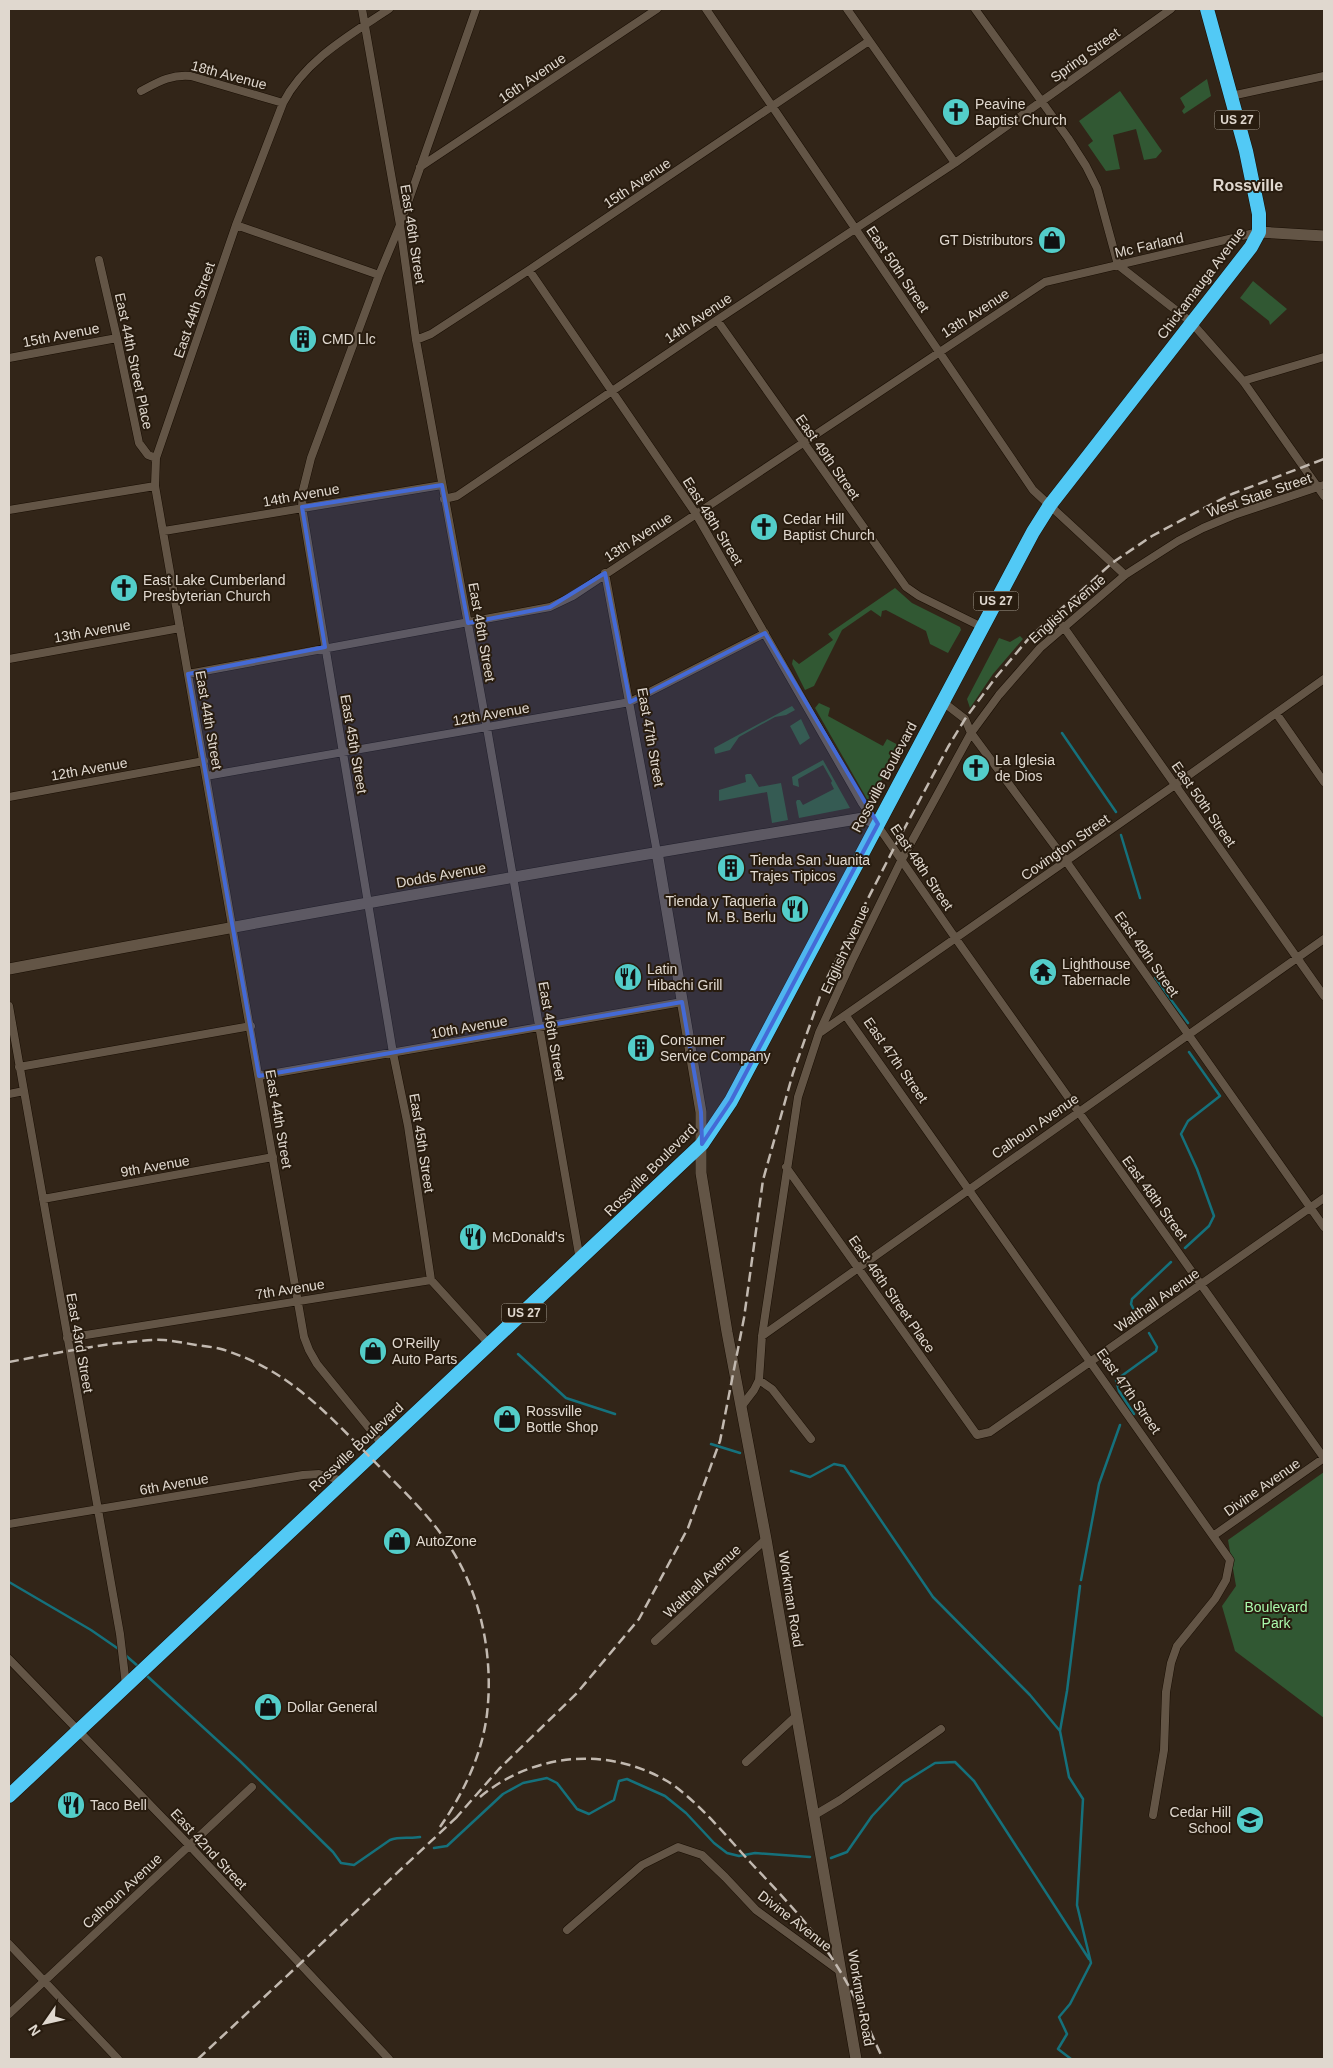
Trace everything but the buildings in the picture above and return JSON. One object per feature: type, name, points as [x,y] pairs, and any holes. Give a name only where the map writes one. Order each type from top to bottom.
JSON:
[{"type":"highway","name":"Chickamauga Avenue","points":[[1138,393],[1191,322],[1251,247],[1259,232],[1259,214],[1231,96],[1207,9]]},
{"type":"highway","name":"Rossville Boulevard","points":[[9,1796],[702,1144],[731,1102],[1033,532],[1050,506],[1138,393]]},
{"type":"street","name":"East 46th Street","points":[[362,9],[400,226],[416,340],[487,728],[580,1260]]},
{"type":"street","name":"East 44th Street","points":[[382,1444],[330,1381],[309,1350],[304,1337],[155,486],[156,458],[236,225],[290,88],[304,72],[364,25],[389,9]]},
{"type":"street","name":"East 45th Street","points":[[431,1280],[408,1126],[393,1053],[302,507],[303,490],[311,458],[379,275],[400,226],[476,9]]},
{"type":"street","name":"16th Avenue","points":[[420,167],[657,9]]},
{"type":"street","name":"East 50th Street","points":[[706,9],[1033,490],[1125,575]]},
{"type":"street","points":[[847,9],[955,163]]},
{"type":"street","points":[[975,9],[1068,138],[1097,188],[1118,265],[1191,322],[1242,381],[1321,486],[1324,496]]},
{"type":"street","name":"Spring Street","points":[[965,156],[1171,9]]},
{"type":"street","name":"15th Avenue","points":[[416,340],[431,334],[530,270],[869,41]]},
{"type":"street","name":"18th Avenue","points":[[141,91],[170,76],[186,76],[283,103]]},
{"type":"street","points":[[1231,96],[1324,76]]},
{"type":"street","name":"14th Avenue","points":[[444,499],[457,496],[717,320],[965,156]]},
{"type":"street","points":[[236,225],[379,275]]},
{"type":"street","points":[[1259,232],[1324,236]]},
{"type":"street","name":"Mc Farland","points":[[1044,282],[1259,232]]},
{"type":"street","name":"East 44th Street Place","points":[[99,260],[139,443],[148,455],[156,458]]},
{"type":"street","name":"East 48th Street","points":[[530,270],[696,514],[862,803],[1078,1112],[1324,1458]]},
{"type":"street","name":"13th Avenue","points":[[188,674],[550,607],[573,596],[605,572],[803,444],[1044,282]]},
{"type":"street","name":"East 49th Street","points":[[717,320],[906,587],[919,596],[982,627]]},
{"type":"street","name":"15th Avenue","points":[[9,358],[117,338]]},
{"type":"street","points":[[1242,381],[1324,357]]},
{"type":"street","name":"14th Avenue","points":[[164,531],[442,485]]},
{"type":"street","points":[[9,510],[155,486]]},
{"type":"street","name":"West State Street","points":[[1203,528],[1234,515],[1321,486]]},
{"type":"street","name":"English Avenue","points":[[741,1407],[759,1380],[762,1336],[798,1097],[819,1033],[851,962],[901,861],[971,733],[1023,667],[1063,626],[1125,575],[1178,541],[1203,528]]},
{"type":"street","name":"East 47th Street","points":[[605,572],[657,852],[701,1112],[702,1144]]},
{"type":"street","name":"East 50th Street","points":[[1063,626],[1324,996]]},
{"type":"street","name":"13th Avenue","points":[[9,659],[180,628]]},
{"type":"street","name":"12th Avenue","points":[[206,776],[630,702],[765,632]]},
{"type":"street","name":"Covington Street","points":[[819,1033],[956,939],[1324,679]]},
{"type":"street","name":"East 49th Street","points":[[943,702],[965,719],[971,733],[1066,861],[1324,1227]]},
{"type":"street","points":[[1276,713],[1324,782]]},
{"type":"street","name":"12th Avenue","points":[[9,796],[204,761]]},
{"type":"street","name":"Dodds Avenue","points":[[9,969],[232,926],[368,904],[657,852],[863,818],[878,824]]},
{"type":"street","name":"Calhoun Avenue","points":[[762,1336],[1324,939]]},
{"type":"street","name":"10th Avenue","points":[[259,1076],[682,1002]]},
{"type":"street","name":"East 43rd Street","points":[[9,1006],[66,1338],[120,1634],[126,1685]]},
{"type":"street","name":"East 47th Street","points":[[846,1016],[1230,1560],[1226,1580],[1215,1599],[1177,1646],[1171,1663],[1166,1692],[1164,1750],[1153,1815]]},
{"type":"street","points":[[19,1067],[251,1026]]},
{"type":"street","points":[[9,1094],[24,1091]]},
{"type":"street","name":"Workman Road","points":[[702,1144],[701,1173],[856,2059]]},
{"type":"street","name":"9th Avenue","points":[[43,1199],[273,1157]]},
{"type":"street","name":"East 46th Street Place","points":[[786,1167],[977,1436]]},
{"type":"street","name":"Walthall Avenue","points":[[977,1436],[990,1432],[1324,1198]]},
{"type":"street","points":[[431,1280],[490,1344]]},
{"type":"street","name":"7th Avenue","points":[[66,1338],[431,1280]]},
{"type":"street","points":[[759,1380],[772,1389],[811,1440]]},
{"type":"street","name":"Divine Avenue","points":[[1213,1536],[1324,1458]]},
{"type":"street","name":"6th Avenue","points":[[9,1524],[303,1475],[320,1474],[343,1481]]},
{"type":"street","name":"Walthall Avenue","points":[[654,1642],[766,1539]]},
{"type":"street","name":"East 42nd Street","points":[[9,1659],[189,1845],[389,2059]]},
{"type":"street","points":[[746,1762],[796,1717]]},
{"type":"street","points":[[813,1816],[840,1800],[941,1729]]},
{"type":"street","name":"Calhoun Avenue","points":[[9,2014],[252,1787]]},
{"type":"street","name":"Divine Avenue","points":[[567,1930],[642,1866],[678,1847],[702,1855],[726,1877],[756,1910],[841,1972]]},
{"type":"street","points":[[9,1944],[118,2059]]},
{"type":"highlighted area","points":[[442,485],[468,623],[550,607],[605,573],[630,702],[765,633],[878,824],[731,1101],[702,1144],[701,1112],[682,1002],[259,1076],[188,674],[325,647],[302,507]]},
{"type":"green space","points":[[1207,79],[1211,96],[1184,114],[1182,111],[1185,107],[1180,98]]},
{"type":"green space","points":[[1120,91],[1162,151],[1156,158],[1144,160],[1136,129],[1113,135],[1120,169],[1106,171],[1088,145],[1093,141],[1079,121]]},
{"type":"green space","points":[[1253,281],[1287,309],[1270,325],[1269,321],[1240,298]]},
{"type":"green space","points":[[895,588],[912,603],[960,627],[961,630],[948,653],[930,644],[926,631],[886,610],[882,611],[881,617],[871,610],[842,630],[814,686],[805,690],[792,664],[793,659],[799,664],[833,640],[828,634]]},
{"type":"green space","points":[[1020,636],[1023,639],[993,674],[970,708],[967,699],[999,638],[1010,642]]},
{"type":"green space","points":[[819,703],[830,708],[828,716],[881,745],[883,746],[887,739],[900,746],[870,801],[867,799],[815,708]]},
{"type":"green space","points":[[792,706],[795,710],[786,715],[775,717],[739,737],[730,750],[715,754],[714,748]]},
{"type":"green space","points":[[801,719],[810,738],[800,745],[790,726]]},
{"type":"green space","points":[[823,760],[850,808],[799,818],[797,800],[800,800],[803,805],[834,789],[832,781],[823,765],[798,779],[799,787],[793,785],[792,777]]},
{"type":"green space","points":[[751,774],[759,787],[781,783],[788,820],[772,823],[767,792],[719,801],[719,790],[746,782],[745,775]]},
{"type":"green space","name":"Boulevard Park","points":[[1324,1472],[1324,1718],[1235,1651],[1222,1606],[1236,1586],[1228,1540]]},
{"type":"waterway","points":[[1062,733],[1116,812]]},
{"type":"waterway","points":[[1121,835],[1140,898]]},
{"type":"waterway","points":[[1155,978],[1188,1023]]},
{"type":"waterway","points":[[1185,1248],[1209,1226],[1214,1216],[1197,1169],[1181,1134],[1188,1121],[1220,1096],[1189,1052]]},
{"type":"waterway","points":[[1138,1318],[1131,1304],[1132,1299],[1171,1262]]},
{"type":"waterway","points":[[1134,1414],[1119,1391],[1116,1380],[1156,1351],[1157,1347],[1149,1333]]},
{"type":"waterway","points":[[518,1354],[566,1398],[615,1414]]},
{"type":"waterway","points":[[1081,1580],[1099,1484],[1120,1425]]},
{"type":"waterway","points":[[711,1444],[740,1453]]},
{"type":"waterway","points":[[791,1471],[810,1477],[834,1464],[844,1466],[933,1597],[1030,1695],[1060,1731]]},
{"type":"waterway","points":[[9,1582],[91,1630],[120,1650]]},
{"type":"waterway","points":[[1071,2059],[1058,2049],[1067,2034],[1059,2017],[1070,2004],[1091,1963],[1077,1905],[1083,1799],[1069,1777],[1060,1731],[1080,1586]]},
{"type":"waterway","points":[[124,1654],[139,1667]]},
{"type":"waterway","points":[[146,1675],[240,1761],[333,1852],[341,1863],[354,1865],[390,1840],[420,1837]]},
{"type":"waterway","points":[[831,1858],[847,1852],[872,1816],[903,1783],[935,1763],[955,1762],[974,1781],[1089,1959]]},
{"type":"waterway","points":[[434,1848],[447,1846],[503,1794],[523,1783],[547,1778],[557,1783],[577,1809],[589,1814],[614,1800],[619,1781],[627,1779],[665,1796],[686,1813],[714,1843],[727,1853],[739,1856],[755,1853],[810,1857]]},
{"type":"railway","points":[[455,1819],[499,1769],[577,1693],[639,1619],[688,1528],[720,1441],[744,1318],[763,1180],[793,1073],[825,982],[894,848],[965,719],[996,677],[1030,637],[1112,563],[1152,536],[1232,494],[1324,459]]},
{"type":"railway","points":[[9,1362],[91,1347],[147,1340],[168,1340],[221,1349],[264,1367],[300,1391],[333,1420],[417,1505],[444,1538],[467,1578],[482,1622],[488,1668],[487,1714],[481,1744],[464,1788],[440,1827]]},
{"type":"railway","points":[[480,1797],[501,1782],[523,1771],[547,1763],[571,1759],[595,1759],[620,1763],[644,1770],[678,1788],[711,1819],[810,1928],[831,1956],[852,1992],[883,2059]]},
{"type":"railway","points":[[198,2059],[459,1815]]},
{"type":"place","name":"Peavine Baptist Church","points":[[956,112]]},
{"type":"place","name":"GT Distributors","points":[[1052,240]]},
{"type":"place","name":"CMD Llc","points":[[303,339]]},
{"type":"place","name":"Cedar Hill Baptist Church","points":[[764,527]]},
{"type":"place","name":"East Lake Cumberland Presbyterian Church","points":[[124,588]]},
{"type":"place","name":"La Iglesia de Dios","points":[[976,768]]},
{"type":"place","name":"Tienda San Juanita Trajes Tipicos","points":[[731,868]]},
{"type":"place","name":"Tienda y Taqueria M. B. Berlu","points":[[795,909]]},
{"type":"place","name":"Lighthouse Tabernacle","points":[[1043,972]]},
{"type":"place","name":"Latin Hibachi Grill","points":[[628,977]]},
{"type":"place","name":"Consumer Service Company","points":[[641,1048]]},
{"type":"place","name":"McDonald's","points":[[473,1237]]},
{"type":"place","name":"O'Reilly Auto Parts","points":[[373,1351]]},
{"type":"place","name":"Rossville Bottle Shop","points":[[507,1419]]},
{"type":"place","name":"AutoZone","points":[[397,1541]]},
{"type":"place","name":"Dollar General","points":[[268,1707]]},
{"type":"place","name":"Taco Bell","points":[[71,1805]]},
{"type":"place","name":"Cedar Hill School","points":[[1250,1820]]},
{"type":"district","name":"Rossville","points":[[1248,185]]}]
